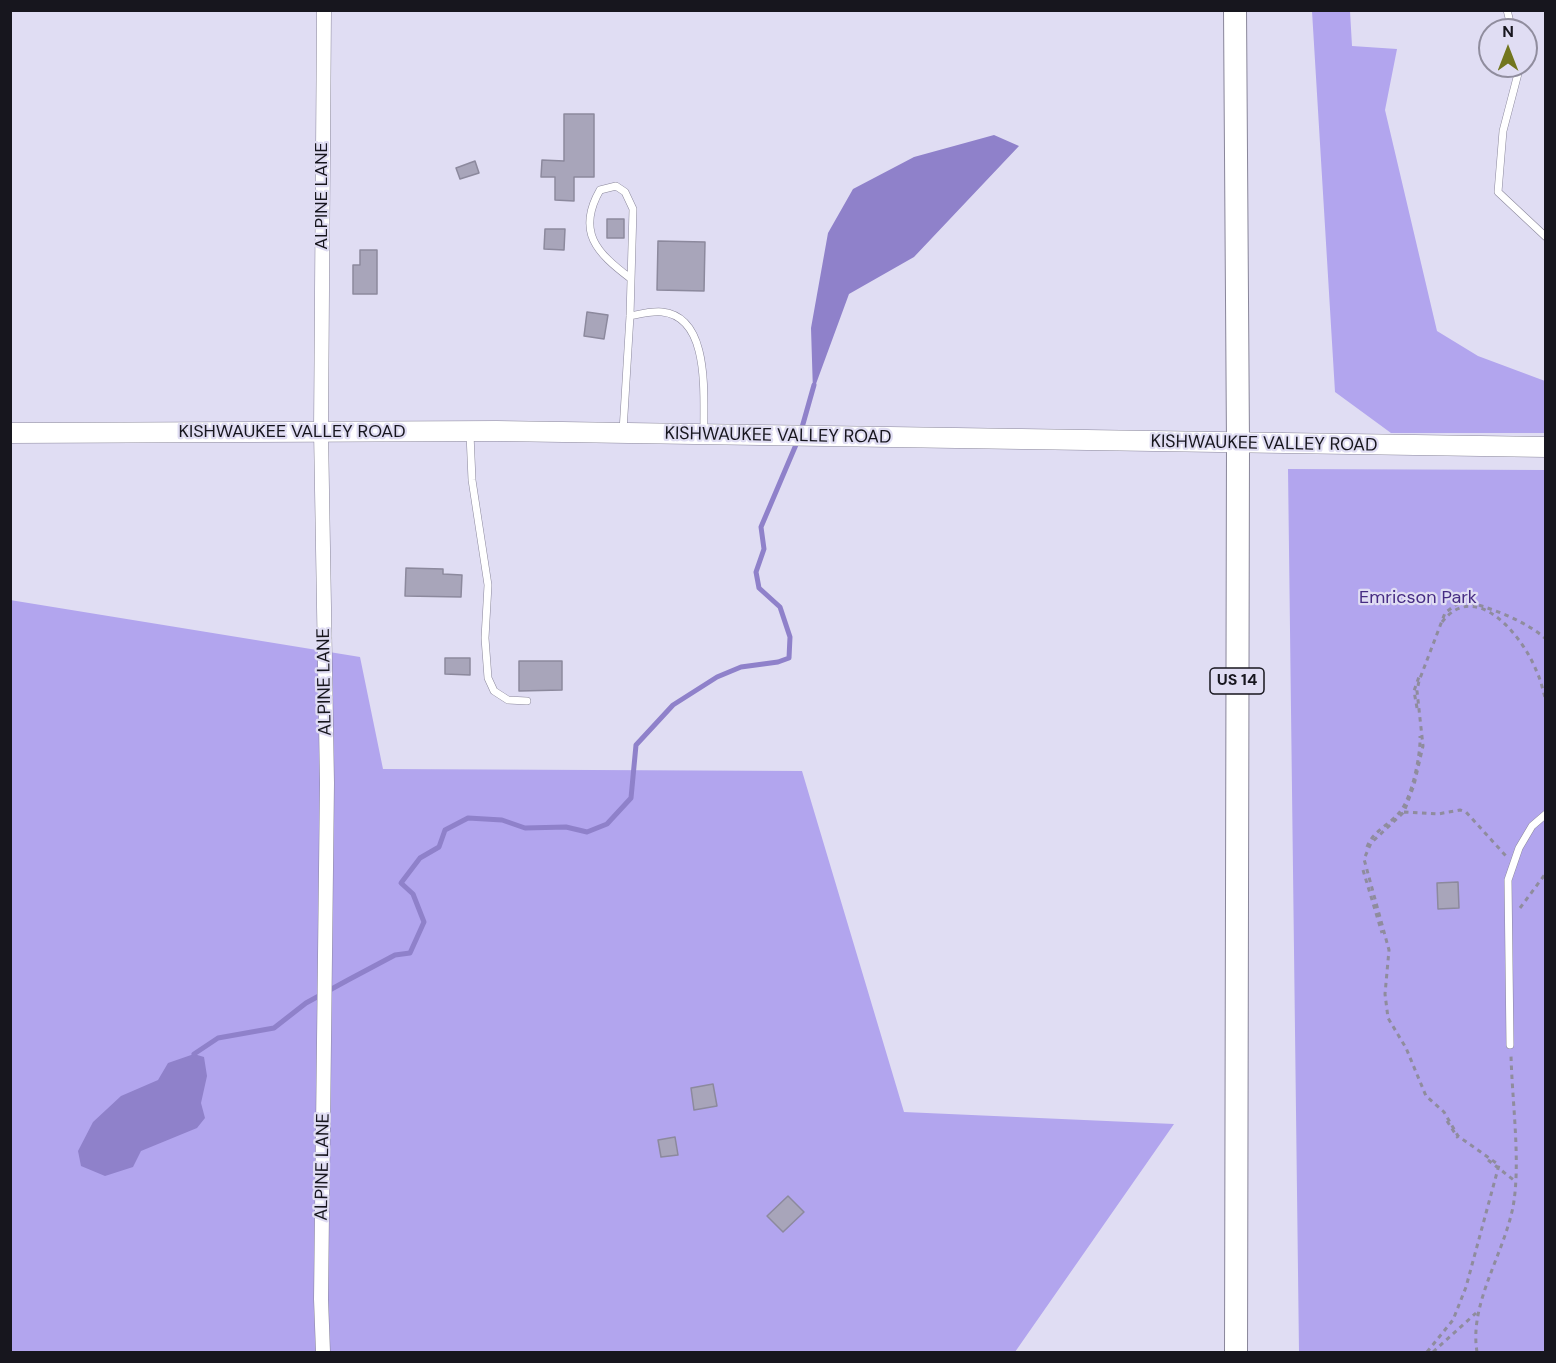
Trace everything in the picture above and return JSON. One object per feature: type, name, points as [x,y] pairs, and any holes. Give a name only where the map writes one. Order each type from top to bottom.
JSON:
[{"type":"main road","name":"US 14","points":[[1235,10],[1238,444],[1236,1353]]},
{"type":"street","name":"ALPINE LANE","points":[[323,1353],[321,1299],[327,783],[321,431],[324,10]]},
{"type":"street","name":"KISHWAUKEE VALLEY ROAD","points":[[10,433],[470,432],[1545,447]]},
{"type":"lane","points":[[1517,78],[1503,131],[1498,192],[1545,237]]},
{"type":"lane","points":[[623,434],[630,316],[633,209],[625,192],[616,186],[600,190],[591,205],[592,242],[606,259],[630,278]]},
{"type":"lane","points":[[630,316],[662,312],[680,317],[697,338],[702,367],[704,435]]},
{"type":"lane","points":[[470,432],[473,491],[488,585],[485,638],[488,678],[494,692],[508,700],[526,701]]},
{"type":"lane","points":[[1510,1045],[1508,880],[1519,848],[1532,826],[1545,814]]},
{"type":"path","points":[[1515,1180],[1456,1136],[1442,1113],[1425,1097],[1405,1049],[1387,1018],[1384,994],[1387,951],[1366,881],[1362,858],[1369,842],[1402,812],[1412,784],[1420,746],[1414,692],[1436,629],[1445,613],[1462,600],[1486,607],[1536,631],[1545,639]]},
{"type":"path","points":[[1436,629],[1448,615],[1464,605],[1484,608],[1509,626],[1536,669],[1545,701]]},
{"type":"path","points":[[1402,812],[1438,814],[1460,810],[1466,812],[1514,864]]},
{"type":"path","points":[[1509,926],[1545,873]]},
{"type":"path","points":[[1477,1353],[1474,1333],[1477,1312],[1503,1247],[1513,1206],[1515,1180],[1510,1045]]},
{"type":"path","points":[[1427,1353],[1453,1320],[1499,1168]]},
{"type":"path","points":[[1434,1353],[1477,1312]]},
{"type":"green space","points":[[1312,11],[1350,11],[1352,46],[1397,49],[1385,110],[1437,331],[1478,356],[1545,381],[1545,433],[1391,433],[1335,392]]},
{"type":"green space","name":"Emricson Park","points":[[1288,469],[1545,470],[1545,1352],[1299,1352]]},
{"type":"green space","points":[[10,600],[360,657],[383,769],[802,771],[904,1112],[1174,1124],[1015,1352],[11,1352]]},
{"type":"shaded area","points":[[994,135],[1019,146],[914,257],[849,294],[813,392],[811,328],[828,233],[853,189],[914,157]]},
{"type":"shaded area","points":[[194,1054],[204,1057],[207,1076],[201,1103],[205,1118],[197,1128],[141,1151],[133,1167],[105,1176],[81,1166],[78,1151],[93,1122],[121,1096],[158,1080],[168,1063]]},
{"type":"building","points":[[564,114],[594,114],[594,177],[574,177],[574,201],[555,200],[555,177],[541,177],[542,160],[564,161]]},
{"type":"building","points":[[475,161],[479,173],[460,179],[456,168]]},
{"type":"building","points":[[607,219],[624,219],[624,238],[607,238]]},
{"type":"building","points":[[545,229],[565,229],[564,250],[544,249]]},
{"type":"building","points":[[658,241],[705,242],[704,291],[657,290]]},
{"type":"building","points":[[360,250],[377,250],[377,294],[353,294],[353,265],[360,265]]},
{"type":"building","points":[[587,312],[608,315],[604,339],[584,336]]},
{"type":"building","points":[[406,568],[443,569],[443,574],[462,575],[461,597],[405,596]]},
{"type":"building","points":[[445,658],[470,658],[470,675],[445,674]]},
{"type":"building","points":[[519,661],[562,661],[562,690],[519,691]]},
{"type":"building","points":[[1458,882],[1459,908],[1438,909],[1437,883]]},
{"type":"building","points":[[713,1084],[717,1106],[694,1110],[691,1088]]},
{"type":"building","points":[[675,1137],[678,1155],[661,1157],[658,1140]]},
{"type":"building","points":[[788,1196],[804,1212],[783,1232],[767,1216]]},
{"type":"waterway","points":[[801,431],[814,385]]},
{"type":"waterway","points":[[194,1054],[218,1038],[274,1028],[306,1003],[395,955],[410,953],[424,922],[413,894],[401,883],[420,858],[439,847],[445,830],[468,818],[502,820],[525,828],[566,827],[587,832],[607,824],[631,798],[636,745],[673,705],[717,677],[741,667],[778,662],[789,658],[790,637],[780,607],[759,588],[756,572],[764,549],[761,527],[798,440]]}]
